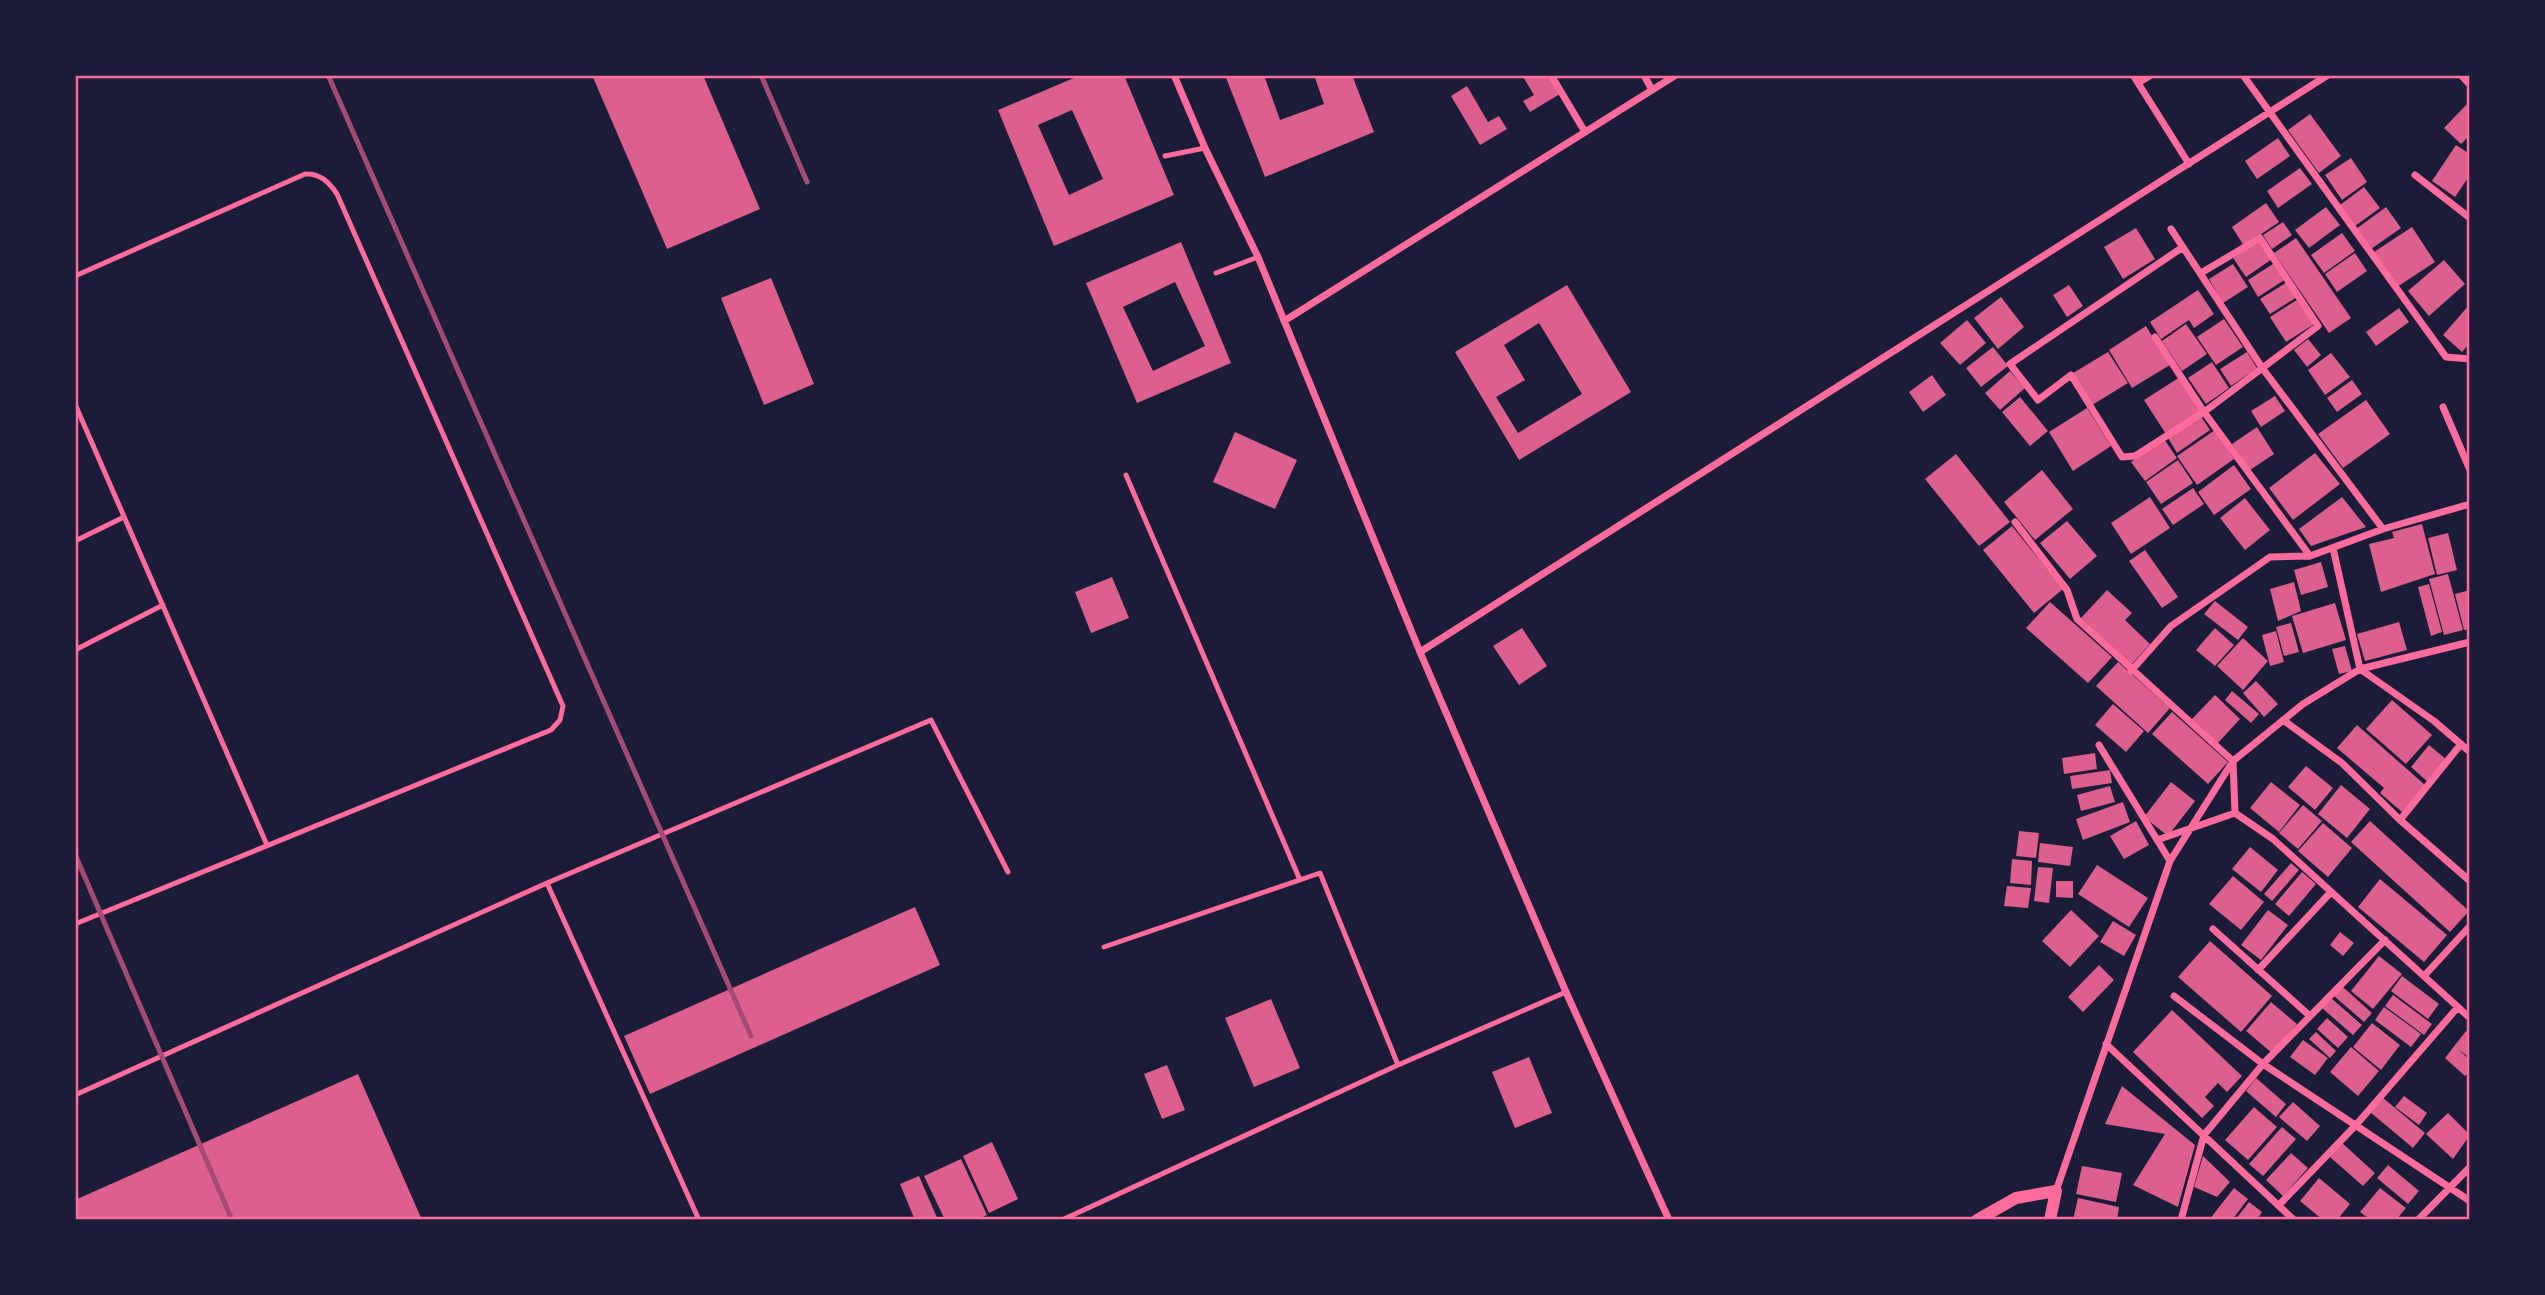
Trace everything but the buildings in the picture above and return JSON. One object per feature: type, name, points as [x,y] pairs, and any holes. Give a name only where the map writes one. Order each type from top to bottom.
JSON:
[{"type":"street","points":[[1174,75],[1205,148],[1258,257],[1420,652],[1566,992],[1669,1220]]},
{"type":"street","points":[[1551,75],[1585,132]]},
{"type":"street","points":[[1644,75],[1652,90]]},
{"type":"street","points":[[1284,321],[1676,75]]},
{"type":"street","points":[[2133,75],[2189,164]]},
{"type":"street","points":[[2138,83],[2151,75]]},
{"type":"street","points":[[2243,75],[2446,357],[2470,359]]},
{"type":"street","points":[[1420,652],[2328,75]]},
{"type":"street","points":[[2461,75],[2470,85]]},
{"type":"street","points":[[2415,175],[2470,218]]},
{"type":"street","points":[[2171,229],[2263,369],[2383,529]]},
{"type":"street","points":[[2183,247],[2010,364],[2038,400],[2071,375],[2122,457],[2135,456],[2204,412],[2317,328],[2318,323],[2260,238],[2201,273]]},
{"type":"street","points":[[2155,337],[2204,412],[2309,556]]},
{"type":"street","points":[[2443,407],[2470,470]]},
{"type":"street","points":[[2131,671],[2171,626],[2270,557],[2309,556],[2383,529],[2470,504]]},
{"type":"street","points":[[2015,522],[2067,590],[2077,619],[2131,671],[2233,761],[2235,813]]},
{"type":"street","points":[[2333,548],[2360,669],[2470,752]]},
{"type":"street","points":[[2050,1220],[2056,1191],[2170,861],[2233,761],[2303,704],[2360,669],[2470,642]]},
{"type":"street","points":[[2283,720],[2342,763],[2400,820],[2470,881]]},
{"type":"street","points":[[2400,820],[2461,744]]},
{"type":"street","points":[[2099,745],[2170,861]]},
{"type":"street","points":[[2157,840],[2235,813]]},
{"type":"street","points":[[2235,813],[2273,839],[2470,1018]]},
{"type":"street","points":[[2258,971],[2331,892]]},
{"type":"street","points":[[2424,976],[2470,926]]},
{"type":"street","points":[[2213,929],[2310,1016]]},
{"type":"street","points":[[2180,1220],[2204,1135],[2263,1064],[2385,940]]},
{"type":"street","points":[[2174,996],[2263,1064],[2448,1189],[2470,1201]]},
{"type":"street","points":[[2279,1205],[2356,1125],[2458,1007]]},
{"type":"street","points":[[2106,1044],[2294,1220]]},
{"type":"street","points":[[2418,1220],[2470,1167]]},
{"type":"street","points":[[1977,1220],[2016,1198],[2056,1191]]},
{"type":"lane","points":[[1165,156],[1205,148]]},
{"type":"lane","points":[[75,276],[305,174],[312,174],[330,184],[337,194],[563,706],[560,720],[551,730],[75,924]]},
{"type":"lane","points":[[1216,273],[1258,257]]},
{"type":"lane","points":[[75,404],[267,845]]},
{"type":"lane","points":[[1126,475],[1300,880]]},
{"type":"lane","points":[[75,541],[124,517]]},
{"type":"lane","points":[[75,650],[163,605]]},
{"type":"lane","points":[[75,1095],[547,883],[931,720],[1008,872]]},
{"type":"lane","points":[[1104,947],[1320,873],[1398,1065]]},
{"type":"lane","points":[[547,883],[698,1218],[688,1220]]},
{"type":"lane","points":[[1062,1220],[1398,1065],[1566,992]]},
{"type":"railway","points":[[328,75],[751,1036]]},
{"type":"railway","points":[[761,75],[807,182]]},
{"type":"railway","points":[[75,854],[232,1220]]}]
